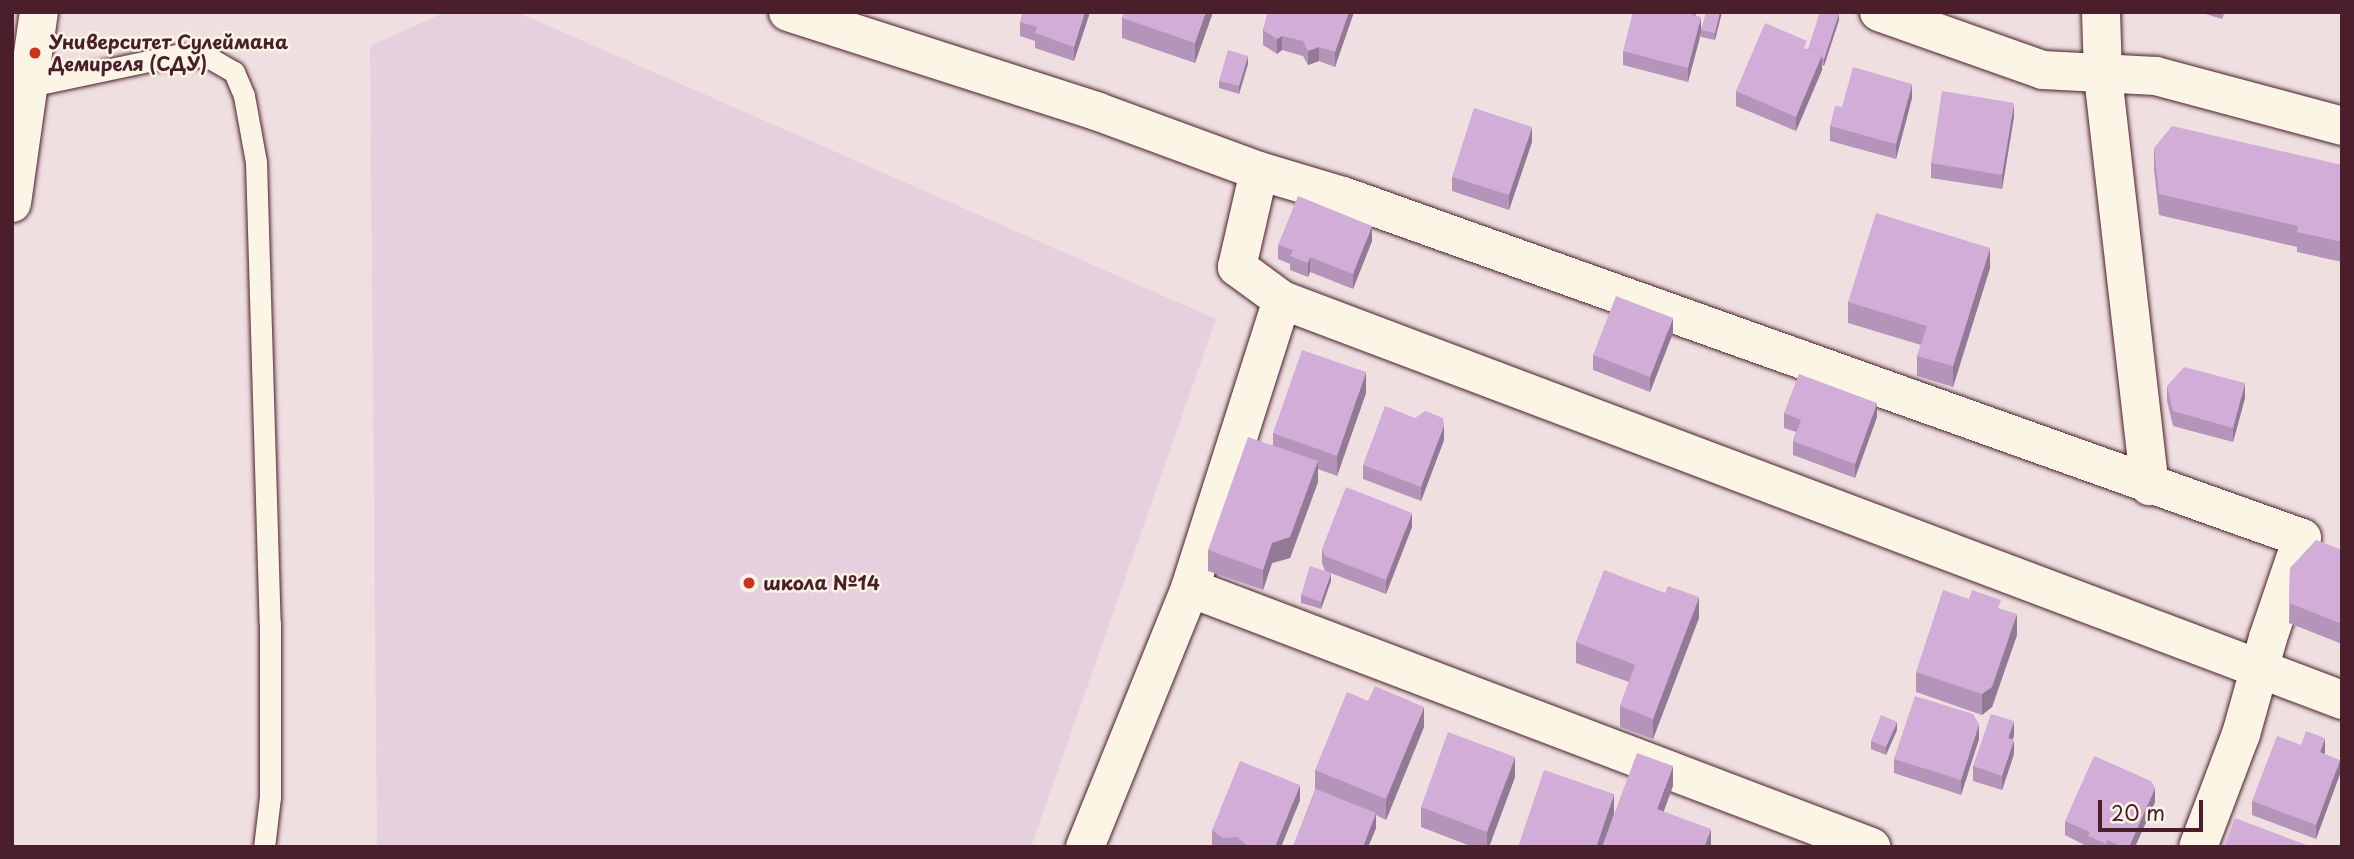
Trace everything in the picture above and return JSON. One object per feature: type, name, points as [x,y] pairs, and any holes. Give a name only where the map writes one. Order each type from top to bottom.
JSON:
[{"type":"street","points":[[13,193],[39,12]]},
{"type":"street","points":[[788,12],[1096,111],[1259,171],[1343,196],[2302,538],[2268,638],[2262,669],[2241,734],[2198,847]]},
{"type":"street","points":[[1880,12],[2043,70],[2103,76],[2156,76],[2342,126]]},
{"type":"street","points":[[2101,12],[2103,76],[2150,486]]},
{"type":"street","points":[[1259,171],[1237,267],[1282,300],[2342,700]]},
{"type":"street","points":[[1085,847],[1190,588],[1282,300]]},
{"type":"street","points":[[1190,588],[1871,847]]},
{"type":"lane","points":[[30,86],[177,55],[208,57],[234,72],[244,96],[256,162],[270,623],[270,797],[264,847]]},
{"type":"shaded area","name":"школа №14","points":[[445,12],[517,12],[1216,319],[1031,847],[377,847],[370,46]]},
{"type":"building","points":[[1023,12],[1085,12],[1074,47],[1035,33],[1037,27],[1020,22]]},
{"type":"building","points":[[1124,12],[1206,12],[1195,43],[1122,18]]},
{"type":"building","points":[[1268,12],[1349,12],[1335,52],[1319,47],[1308,51],[1303,41],[1282,36],[1277,39],[1263,30]]},
{"type":"building","points":[[1633,12],[1693,12],[1692,15],[1701,17],[1688,68],[1623,51]]},
{"type":"building","points":[[1706,12],[1720,12],[1715,33],[1701,30]]},
{"type":"building","points":[[1820,12],[1839,13],[1824,59],[1822,55],[1808,49]]},
{"type":"building","points":[[1765,23],[1807,41],[1804,48],[1822,55],[1796,117],[1736,91]]},
{"type":"building","points":[[1228,50],[1248,56],[1239,86],[1219,81]]},
{"type":"building","points":[[1853,67],[1912,84],[1896,144],[1830,126],[1835,106],[1842,107]]},
{"type":"building","points":[[1942,91],[2014,103],[2002,175],[1931,163]]},
{"type":"building","points":[[1474,108],[1532,127],[1509,195],[1452,177]]},
{"type":"building","points":[[2172,126],[2342,165],[2342,242],[2297,232],[2298,226],[2159,194],[2154,148]]},
{"type":"building","points":[[1298,196],[1372,226],[1353,274],[1310,257],[1308,263],[1290,256],[1293,250],[1278,245]]},
{"type":"building","points":[[1876,213],[1990,248],[1953,366],[1917,356],[1927,326],[1848,302]]},
{"type":"building","points":[[1616,296],[1673,318],[1650,377],[1593,355]]},
{"type":"building","points":[[1302,350],[1366,372],[1337,456],[1273,433]]},
{"type":"building","points":[[2184,367],[2245,383],[2233,428],[2173,411],[2167,386]]},
{"type":"building","points":[[1799,374],[1877,403],[1855,464],[1793,441],[1801,420],[1784,413]]},
{"type":"building","points":[[1385,406],[1415,418],[1425,411],[1443,418],[1444,425],[1421,487],[1363,465]]},
{"type":"building","points":[[1248,437],[1318,461],[1290,537],[1272,543],[1263,570],[1208,550]]},
{"type":"building","points":[[1346,487],[1412,513],[1386,580],[1325,556],[1322,549]]},
{"type":"building","points":[[2316,540],[2342,550],[2342,624],[2289,603],[2290,568]]},
{"type":"building","points":[[1310,566],[1331,573],[1321,602],[1301,595]]},
{"type":"building","points":[[1604,570],[1665,593],[1668,586],[1699,597],[1653,719],[1620,706],[1635,665],[1576,642]]},
{"type":"building","points":[[1943,590],[1969,599],[1972,590],[2001,600],[1998,608],[2017,614],[1992,687],[1982,694],[1916,672]]},
{"type":"building","points":[[1375,686],[1424,707],[1386,799],[1315,770],[1347,692],[1368,701]]},
{"type":"building","points":[[1915,696],[1973,714],[1979,724],[1961,780],[1894,759]]},
{"type":"building","points":[[1991,714],[2014,721],[2008,738],[2014,740],[2002,776],[1973,766]]},
{"type":"building","points":[[1881,715],[1897,722],[1886,747],[1871,741]]},
{"type":"building","points":[[2306,731],[2325,738],[2320,752],[2340,760],[2316,825],[2252,801],[2277,736],[2301,745]]},
{"type":"building","points":[[1448,732],[1515,757],[1487,832],[1421,807]]},
{"type":"building","points":[[1637,753],[1673,766],[1657,809],[1711,829],[1704,847],[1602,847]]},
{"type":"building","points":[[2094,756],[2151,781],[2155,788],[2129,847],[2107,840],[2106,844],[2088,836],[2090,832],[2065,821]]},
{"type":"building","points":[[1240,761],[1300,785],[1275,847],[1249,847],[1237,837],[1223,838],[1212,830]]},
{"type":"building","points":[[1544,770],[1614,794],[1596,847],[1518,847]]},
{"type":"building","points":[[1316,789],[1376,813],[1363,847],[1293,847]]},
{"type":"building","points":[[2235,818],[2309,846],[2224,847]]},
{"type":"place","name":"Университет Сулеймана Демиреля (СДУ)","points":[[35,53]]},
{"type":"place","name":"школа №14","points":[[749,583]]}]
